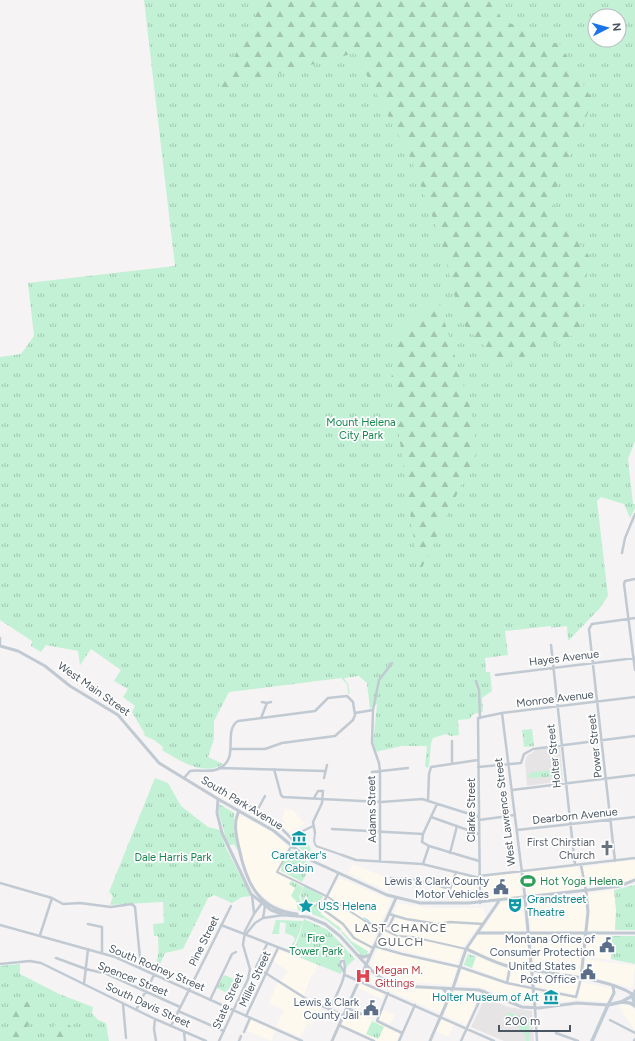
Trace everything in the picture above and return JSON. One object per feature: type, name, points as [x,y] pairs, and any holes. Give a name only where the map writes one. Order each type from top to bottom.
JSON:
[{"type":"main road","points":[[592,1041],[608,1005],[621,1002],[635,994],[635,1006]]},
{"type":"main road","points":[[621,1002],[630,1003],[635,1006]]},
{"type":"street","points":[[622,553],[625,538],[635,514]]},
{"type":"street","points":[[635,579],[625,582],[635,670]]},
{"type":"street","points":[[629,619],[635,618]]},
{"type":"street","name":"Power Street","points":[[615,861],[589,629],[592,624],[629,619]]},
{"type":"street","points":[[0,638],[0,645]]},
{"type":"street","name":"West Main Street","points":[[0,645],[14,650],[45,666],[70,686],[118,715],[129,725],[154,758],[184,778]]},
{"type":"street","name":"Holter Street","points":[[551,645],[575,865]]},
{"type":"street","name":"Hayes Avenue","points":[[496,675],[634,658]]},
{"type":"street","name":"Adams Street","points":[[380,861],[380,772],[379,763],[372,743],[373,710],[379,680],[392,663]]},
{"type":"street","name":"Clarke Street","points":[[476,681],[479,690],[478,767],[480,902]]},
{"type":"street","points":[[219,768],[226,763],[231,749],[232,728],[234,724],[239,721],[315,711],[328,698],[339,695],[350,698],[353,702],[355,713],[353,720],[335,736],[282,743],[264,750],[231,749]]},
{"type":"street","name":"Monroe Avenue","points":[[479,718],[502,713],[635,697]]},
{"type":"street","points":[[262,702],[271,702]]},
{"type":"street","points":[[261,718],[267,703]]},
{"type":"street","points":[[355,713],[373,710]]},
{"type":"street","name":"West Lawrence Street","points":[[502,713],[529,933],[534,1008]]},
{"type":"street","points":[[478,767],[520,762],[524,754],[531,750],[635,736]]},
{"type":"street","points":[[452,741],[452,763]]},
{"type":"street","points":[[428,800],[430,768],[438,765],[478,760]]},
{"type":"street","points":[[226,763],[235,768]]},
{"type":"street","points":[[324,778],[324,771],[327,766]]},
{"type":"street","points":[[184,778],[190,771],[219,768],[324,771]]},
{"type":"street","points":[[372,772],[408,768]]},
{"type":"street","points":[[274,769],[281,795],[307,799],[329,798],[381,802],[422,799],[479,818],[515,815]]},
{"type":"street","points":[[512,790],[635,775]]},
{"type":"street","name":"South Park Avenue","points":[[184,778],[274,831],[312,861],[338,874],[396,898],[428,903],[499,901],[620,886],[635,880]]},
{"type":"street","points":[[316,798],[318,791],[323,791],[322,803],[313,826],[303,831],[295,840],[295,844],[290,848],[277,872],[327,897],[365,921],[383,928],[397,936],[413,937],[466,949],[510,967],[581,978],[613,986],[635,994]]},
{"type":"street","points":[[258,811],[265,796]]},
{"type":"street","points":[[218,799],[217,813],[222,833],[251,894],[254,914]]},
{"type":"street","points":[[244,802],[281,828],[295,840]]},
{"type":"street","points":[[437,804],[423,834],[422,842],[429,846],[479,861]]},
{"type":"street","points":[[239,811],[236,822],[237,837],[244,867],[251,887],[264,903],[266,908],[263,918]]},
{"type":"street","points":[[431,816],[479,834]]},
{"type":"street","name":"Dearborn Avenue","points":[[517,830],[635,817]]},
{"type":"street","points":[[313,826],[315,828],[314,841],[316,846],[356,860],[423,864],[479,877],[635,858]]},
{"type":"street","points":[[450,853],[457,826]]},
{"type":"street","points":[[332,829],[423,834]]},
{"type":"street","points":[[423,864],[429,846]]},
{"type":"street","points":[[338,874],[321,908],[343,924],[354,938],[374,947],[460,967],[507,983],[576,997],[581,978],[588,912],[581,865]]},
{"type":"street","points":[[391,878],[419,880],[450,890],[456,872]]},
{"type":"street","points":[[0,883],[52,898],[63,904],[80,902],[111,907],[132,904],[135,907],[141,969]]},
{"type":"street","points":[[251,894],[264,903],[280,910],[314,919],[331,928],[356,955],[381,978],[401,986],[484,991],[513,1004],[534,1008],[578,1003],[608,1005],[614,993],[613,986]]},
{"type":"street","points":[[40,935],[52,898]]},
{"type":"street","points":[[332,1041],[396,898]]},
{"type":"street","points":[[430,1041],[450,996],[466,949],[499,901]]},
{"type":"street","points":[[245,934],[254,914],[264,903]]},
{"type":"street","name":"Pine Street","points":[[170,1026],[231,906]]},
{"type":"street","points":[[266,908],[284,915]]},
{"type":"street","points":[[389,914],[438,924],[450,922],[484,924]]},
{"type":"street","points":[[245,934],[255,923],[263,918],[284,915],[303,916]]},
{"type":"street","points":[[383,928],[389,926],[394,916]]},
{"type":"street","points":[[88,924],[102,927],[102,953]]},
{"type":"street","name":"South Rodney Street","points":[[0,925],[102,953],[302,1041]]},
{"type":"street","points":[[221,925],[298,955]]},
{"type":"street","points":[[477,933],[635,933]]},
{"type":"street","name":"State Street","points":[[219,1041],[248,979],[249,967],[243,944],[245,934]]},
{"type":"street","name":"State Street","points":[[266,972],[257,968],[256,966],[267,944]]},
{"type":"street","name":"Miller Street","points":[[246,1016],[278,948]]},
{"type":"street","points":[[84,984],[88,949]]},
{"type":"street","points":[[210,1000],[232,954],[236,952]]},
{"type":"street","points":[[356,955],[364,957],[370,955]]},
{"type":"street","name":"Spencer Street","points":[[56,958],[86,969],[107,974],[180,1007]]},
{"type":"street","name":"South Davis Street","points":[[0,964],[30,961],[38,962],[155,1019],[206,1041]]},
{"type":"street","points":[[507,983],[510,967]]},
{"type":"street","points":[[266,972],[308,1000],[343,1015]]},
{"type":"street","points":[[330,1009],[345,973],[359,981],[441,1016],[494,1041]]},
{"type":"street","points":[[136,1010],[154,975]]},
{"type":"street","points":[[441,988],[450,996]]},
{"type":"street","points":[[461,1041],[484,991]]},
{"type":"street","points":[[388,993],[376,1021],[402,1033]]},
{"type":"street","points":[[123,1003],[126,1038]]},
{"type":"street","points":[[399,1041],[415,1005]]},
{"type":"street","points":[[346,1008],[361,1014]]},
{"type":"street","points":[[534,1008],[537,1041]]},
{"type":"street","points":[[178,1012],[224,1031]]},
{"type":"street","name":"Miller Street","points":[[244,1032],[250,1018]]},
{"type":"street","points":[[155,1019],[154,1029],[156,1041]]},
{"type":"street","points":[[610,1020],[635,1033]]},
{"type":"street","points":[[339,1025],[366,1039],[374,1041]]},
{"type":"street","points":[[184,1032],[185,1041]]},
{"type":"street","points":[[556,1032],[578,1041]]},
{"type":"street","points":[[239,1041],[241,1036]]},
{"type":"shaded area","points":[[560,747],[563,781],[527,786],[525,762],[527,756],[536,750]]},
{"type":"shaded area","points":[[219,783],[230,794],[227,801],[213,793]]},
{"type":"shaded area","points":[[285,809],[293,810],[305,824],[296,828],[292,834],[281,826],[284,822],[282,820]]},
{"type":"shaded area","points":[[242,816],[273,833],[290,849],[281,871],[304,883],[299,896],[298,909],[286,909],[270,902],[255,889],[244,864],[238,837],[237,820]]},
{"type":"shaded area","points":[[635,860],[635,878],[623,883],[586,887],[583,867]]},
{"type":"shaded area","points":[[353,864],[387,878],[386,882],[390,884],[387,891],[348,873]]},
{"type":"shaded area","points":[[577,867],[580,869],[583,888],[527,896],[525,872]]},
{"type":"shaded area","points":[[451,872],[478,879],[477,900],[450,901],[450,894],[428,896],[432,887],[439,888],[441,885],[447,887]]},
{"type":"shaded area","points":[[519,873],[520,896],[483,900],[483,876]]},
{"type":"shaded area","points":[[339,878],[391,900],[367,955],[337,925],[321,914],[323,906]]},
{"type":"shaded area","points":[[614,890],[616,910],[615,931],[588,930],[590,908],[588,894]]},
{"type":"shaded area","points":[[584,894],[586,910],[584,931],[531,931],[528,900]]},
{"type":"shaded area","points":[[522,902],[526,931],[483,931],[501,903]]},
{"type":"shaded area","points":[[398,903],[431,908],[483,908],[486,916],[464,945],[457,964],[379,945],[386,929],[395,919],[394,913]]},
{"type":"shaded area","points":[[532,934],[582,935],[580,975],[535,970]]},
{"type":"shaded area","points":[[477,935],[526,935],[530,967],[508,965],[470,949],[469,946]]},
{"type":"shaded area","points":[[588,935],[605,935],[605,939],[611,940],[610,960],[585,957]]},
{"type":"shaded area","points":[[378,948],[457,967],[453,982],[449,985],[407,982],[384,975],[371,964]]},
{"type":"shaded area","points":[[279,950],[318,965],[314,975],[312,974],[304,995],[281,981],[288,971],[273,961]]},
{"type":"shaded area","points":[[476,956],[504,968],[508,968],[505,980],[472,968]]},
{"type":"shaded area","points":[[585,959],[635,966],[632,988],[584,975]]},
{"type":"shaded area","points":[[512,969],[530,972],[531,985],[509,982]]},
{"type":"shaded area","points":[[462,970],[506,984],[531,989],[533,1002],[529,1004],[516,1002],[480,987],[459,985],[458,982]]},
{"type":"shaded area","points":[[535,973],[579,981],[576,995],[536,986]]},
{"type":"shaded area","points":[[370,974],[395,987],[443,990],[448,997],[440,1013],[364,980],[364,976]]},
{"type":"shaded area","points":[[278,982],[310,1003],[321,1007],[312,1025],[307,1024],[300,1037],[276,1026],[284,1010],[269,1003]]},
{"type":"shaded area","points":[[582,982],[612,989],[614,991],[609,1002],[578,1000]]},
{"type":"shaded area","points":[[361,983],[384,993],[382,999],[358,988]]},
{"type":"shaded area","points":[[537,990],[576,998],[575,1000],[539,1004],[537,1002]]},
{"type":"shaded area","points":[[454,991],[474,992],[480,994],[466,1025],[444,1015]]},
{"type":"shaded area","points":[[485,997],[508,1007],[532,1011],[534,1041],[504,1041],[471,1027]]},
{"type":"shaded area","points":[[625,1004],[631,1005],[635,1011],[635,1031],[619,1006]]},
{"type":"shaded area","points":[[383,1009],[395,1015],[390,1024],[379,1019]]},
{"type":"shaded area","points":[[349,1010],[398,1031],[400,1034],[397,1041],[376,1041],[343,1026],[342,1024]]},
{"type":"shaded area","points":[[442,1019],[454,1024],[448,1037],[436,1031]]},
{"type":"shaded area","points":[[251,1020],[275,1031],[271,1041],[247,1031]]},
{"type":"green space","name":"Mount Helena City Park","points":[[144,0],[635,0],[635,441],[628,459],[633,504],[635,504],[635,508],[630,518],[624,504],[601,497],[597,501],[608,596],[600,608],[568,641],[567,626],[551,628],[551,626],[505,631],[508,655],[485,658],[486,672],[490,672],[492,691],[482,698],[483,712],[473,714],[470,719],[458,720],[459,735],[451,736],[446,734],[433,738],[431,743],[429,766],[427,768],[425,766],[427,746],[402,746],[375,752],[373,745],[377,704],[370,709],[367,683],[359,676],[344,678],[348,684],[350,694],[348,693],[347,684],[341,678],[229,692],[214,721],[214,739],[208,757],[223,764],[215,768],[207,769],[191,766],[162,750],[163,747],[154,740],[143,735],[145,734],[132,712],[135,706],[123,697],[128,689],[114,681],[121,670],[91,649],[80,665],[78,651],[46,645],[41,652],[31,646],[32,641],[0,620],[0,357],[21,354],[34,336],[28,283],[175,266]]},
{"type":"green space","points":[[264,0],[413,0],[419,4],[427,0],[488,0],[503,20],[560,45],[593,101],[550,202],[589,256],[580,332],[503,366],[461,322],[440,237],[411,159],[355,53],[217,90]]},
{"type":"green space","points":[[438,300],[471,410],[478,450],[419,574],[391,380],[398,334]]},
{"type":"green space","points":[[532,729],[534,746],[524,747],[522,730]]},
{"type":"green space","points":[[553,760],[560,761],[561,776],[529,778],[528,775],[532,772],[554,770]]},
{"type":"green space","name":"Dale Harris Park","points":[[155,778],[168,783],[181,806],[208,827],[220,830],[226,848],[251,896],[242,897],[232,903],[214,895],[208,898],[183,949],[165,953],[156,973],[153,972],[157,958],[158,936],[154,936],[153,924],[164,923],[163,902],[110,905],[113,896],[109,892]]},
{"type":"green space","points":[[219,804],[234,813],[234,830],[239,853],[234,844],[228,846],[219,813]]},
{"type":"green space","points":[[305,841],[311,851],[310,856],[297,846],[297,842],[301,846]]},
{"type":"green space","points":[[290,849],[311,865],[302,882],[281,871],[282,864]]},
{"type":"green space","points":[[291,881],[303,887],[299,896],[304,912],[298,910],[296,901],[291,896],[295,888],[289,884]]},
{"type":"green space","points":[[635,885],[635,930],[615,930],[616,910],[614,890]]},
{"type":"green space","points":[[304,886],[323,897],[314,903],[303,903],[300,895]]},
{"type":"green space","points":[[324,900],[320,907],[321,914],[339,927],[341,929],[340,931],[325,919],[306,912],[310,906]]},
{"type":"green space","name":"Fire Tower Park","points":[[304,919],[328,930],[355,959],[348,965],[345,971],[346,962],[341,956],[339,964],[342,972],[341,974],[301,958],[300,955],[290,951],[297,942]]},
{"type":"green space","points":[[276,920],[303,921],[297,938],[292,945],[295,939],[293,936],[285,933],[286,923],[280,922],[279,934],[272,934]]},
{"type":"green space","points":[[342,931],[351,941],[368,951],[367,955],[361,955],[341,932]]},
{"type":"green space","points":[[605,936],[635,936],[635,964],[611,959],[612,940],[605,939]]},
{"type":"green space","points":[[468,954],[476,957],[472,968],[464,965]]},
{"type":"green space","points":[[20,964],[20,974],[59,994],[93,1007],[92,1013],[98,1020],[106,1023],[109,1041],[0,1041],[0,966]]},
{"type":"green space","points":[[224,975],[234,979],[227,993],[217,988]]},
{"type":"green space","points":[[21,996],[37,1008],[20,1041],[7,1041],[14,1008]]},
{"type":"green space","points":[[508,1013],[528,1018],[529,1041],[526,1041],[525,1034],[518,1031],[520,1025],[511,1022],[510,1018],[506,1016]]},
{"type":"green space","points":[[63,1016],[73,1030],[69,1041],[47,1041],[52,1029]]},
{"type":"green space","points":[[372,1021],[384,1027],[378,1039],[366,1034]]},
{"type":"waterway","points":[[339,903],[345,907]]},
{"type":"waterway","points":[[364,918],[369,921]]},
{"type":"waterway","points":[[368,923],[373,926]]},
{"type":"place","name":"Caretaker's Cabin","points":[[299,838]]},
{"type":"place","name":"First Chirstian Church","points":[[607,848]]},
{"type":"place","name":"Hot Yoga Helena","points":[[528,881]]},
{"type":"place","name":"Lewis & Clark County Motor Vehicles","points":[[501,887]]},
{"type":"place","name":"Grandstreet Theatre","points":[[515,905]]},
{"type":"place","name":"USS Helena","points":[[306,906]]},
{"type":"place","name":"Montana Office of Consumer Protection","points":[[607,945]]},
{"type":"place","name":"United States Post Office","points":[[588,972]]},
{"type":"place","name":"Megan M. Gittings","points":[[363,976]]},
{"type":"place","name":"Holter Museum of Art","points":[[551,997]]},
{"type":"place","name":"Lewis & Clark County Jail","points":[[371,1008]]},
{"type":"district","name":"LAST CHANCE GULCH","points":[[401,935]]}]
